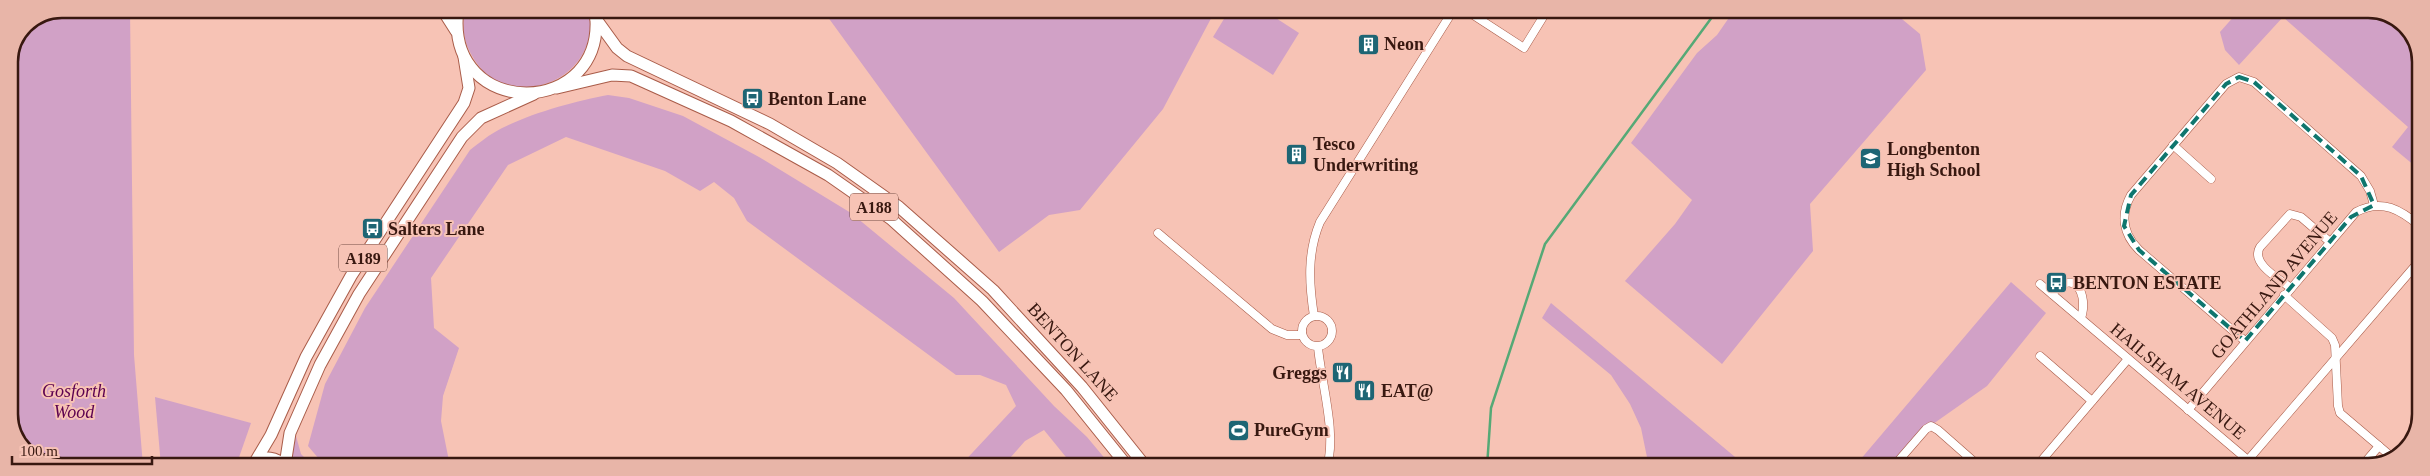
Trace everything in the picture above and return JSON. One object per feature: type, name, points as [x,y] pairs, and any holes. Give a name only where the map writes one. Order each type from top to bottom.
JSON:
[{"type":"main road","name":"A189","points":[[257,458],[271,435],[306,357],[351,276],[464,103],[469,88],[464,57],[457,33],[448,18]]},
{"type":"main road","name":"A189","points":[[457,33],[458,18]]},
{"type":"main road","name":"A189","points":[[286,458],[290,433],[320,365],[358,294],[462,136],[481,118],[534,94],[557,88],[574,76],[587,59],[595,40],[596,18]]},
{"type":"main road","name":"BENTON LANE","points":[[598,18],[617,48],[627,56],[770,124],[837,163],[899,207],[993,290],[1082,387],[1139,458]]},
{"type":"main road","name":"A189","points":[[464,57],[479,76],[499,89],[510,93],[534,94]]},
{"type":"main road","name":"BENTON LANE","points":[[557,88],[612,75],[632,76],[731,121],[783,149],[844,186],[891,219],[982,301],[1066,390],[1121,458]]},
{"type":"street","points":[[1314,316],[1310,265],[1314,239],[1320,222],[1448,18]]},
{"type":"street","points":[[1478,18],[1524,48],[1542,18]]},
{"type":"street","points":[[2245,341],[2139,250],[2126,232],[2124,219],[2128,201],[2226,84],[2233,79],[2244,77],[2254,82],[2361,176],[2370,191],[2374,205],[2398,209],[2412,220]]},
{"type":"street","points":[[2173,145],[2211,179]]},
{"type":"street","name":"GOATHLAND AVENUE","points":[[2188,410],[2356,212],[2374,205]]},
{"type":"street","points":[[2291,288],[2258,261],[2257,253],[2260,247],[2290,214],[2301,217],[2330,242]]},
{"type":"street","points":[[1158,233],[1272,329],[1287,335],[1302,335]]},
{"type":"street","points":[[2250,458],[2412,269]]},
{"type":"street","points":[[2052,294],[2063,283],[2069,282],[2075,285],[2084,301],[2081,318]]},
{"type":"street","name":"HAILSHAM AVENUE","points":[[2040,284],[2246,458]]},
{"type":"street","points":[[2284,295],[2330,334],[2334,341],[2338,409],[2342,415],[2388,454]]},
{"type":"street","points":[[1314,316],[1327,319],[1333,331],[1329,342],[1318,347],[1307,342],[1302,335],[1304,323],[1314,316]]},
{"type":"street","points":[[1318,347],[1328,426],[1330,449],[1328,458]]},
{"type":"street","points":[[2040,356],[2092,401]]},
{"type":"street","points":[[2044,458],[2128,359]]},
{"type":"street","points":[[1901,458],[1926,428],[1931,426],[1970,458]]},
{"type":"street","points":[[2369,458],[2379,446]]},
{"type":"highlighted area","points":[[2239,77],[2254,82],[2361,176],[2374,205],[2351,217],[2245,341],[2139,250],[2124,226],[2131,195],[2226,84]]},
{"type":"green space","name":"Gosforth Wood","points":[[59,18],[130,18],[134,355],[142,458],[53,458],[40,453],[28,443],[18,423],[18,53],[30,30],[48,20]]},
{"type":"green space","points":[[464,18],[588,18],[589,34],[582,56],[568,72],[549,83],[527,87],[506,85],[486,74],[471,54],[466,43]]},
{"type":"green space","points":[[829,18],[1211,18],[1163,109],[1080,210],[1049,215],[999,252]]},
{"type":"green space","points":[[1225,18],[1276,18],[1299,33],[1273,75],[1213,37]]},
{"type":"green space","points":[[1729,18],[1901,18],[1920,34],[1926,70],[1810,204],[1813,251],[1722,364],[1625,281],[1675,224],[1692,200],[1631,143],[1697,53],[1717,35]]},
{"type":"green space","points":[[2232,18],[2282,18],[2239,65],[2225,50],[2220,32]]},
{"type":"green space","points":[[2284,18],[2377,18],[2397,28],[2409,45],[2412,59],[2412,164],[2392,147],[2408,127]]},
{"type":"green space","points":[[608,95],[629,98],[683,116],[759,157],[851,213],[954,298],[1054,406],[1087,437],[1104,458],[1067,458],[1044,430],[1025,441],[1010,458],[967,458],[1016,406],[1006,385],[980,375],[956,375],[747,221],[734,198],[714,182],[700,191],[665,171],[566,137],[508,165],[431,278],[434,328],[459,348],[443,396],[441,421],[448,458],[318,458],[308,446],[325,384],[365,308],[470,150],[492,134],[520,120],[580,101]]},
{"type":"green space","points":[[2011,282],[2046,313],[1987,386],[1933,424],[1924,425],[1896,458],[1862,458]]},
{"type":"green space","points":[[1551,303],[1736,458],[1647,458],[1641,428],[1630,404],[1611,375],[1542,318]]},
{"type":"green space","points":[[155,397],[251,423],[239,458],[160,458]]},
{"type":"green space","points":[[296,436],[301,454],[305,458],[292,457]]},
{"type":"waterway","points":[[1488,458],[1491,408],[1545,244],[1711,18]]},
{"type":"place","name":"Neon","points":[[1368,44]]},
{"type":"place","name":"Benton Lane","points":[[752,99]]},
{"type":"place","name":"Tesco Underwriting","points":[[1297,154]]},
{"type":"place","name":"Longbenton High School","points":[[1871,159]]},
{"type":"place","name":"Salters Lane","points":[[372,229]]},
{"type":"place","name":"BENTON ESTATE","points":[[2057,283]]},
{"type":"place","name":"Greggs","points":[[1343,373]]},
{"type":"place","name":"EAT@","points":[[1365,391]]},
{"type":"place","name":"PureGym","points":[[1238,430]]}]
